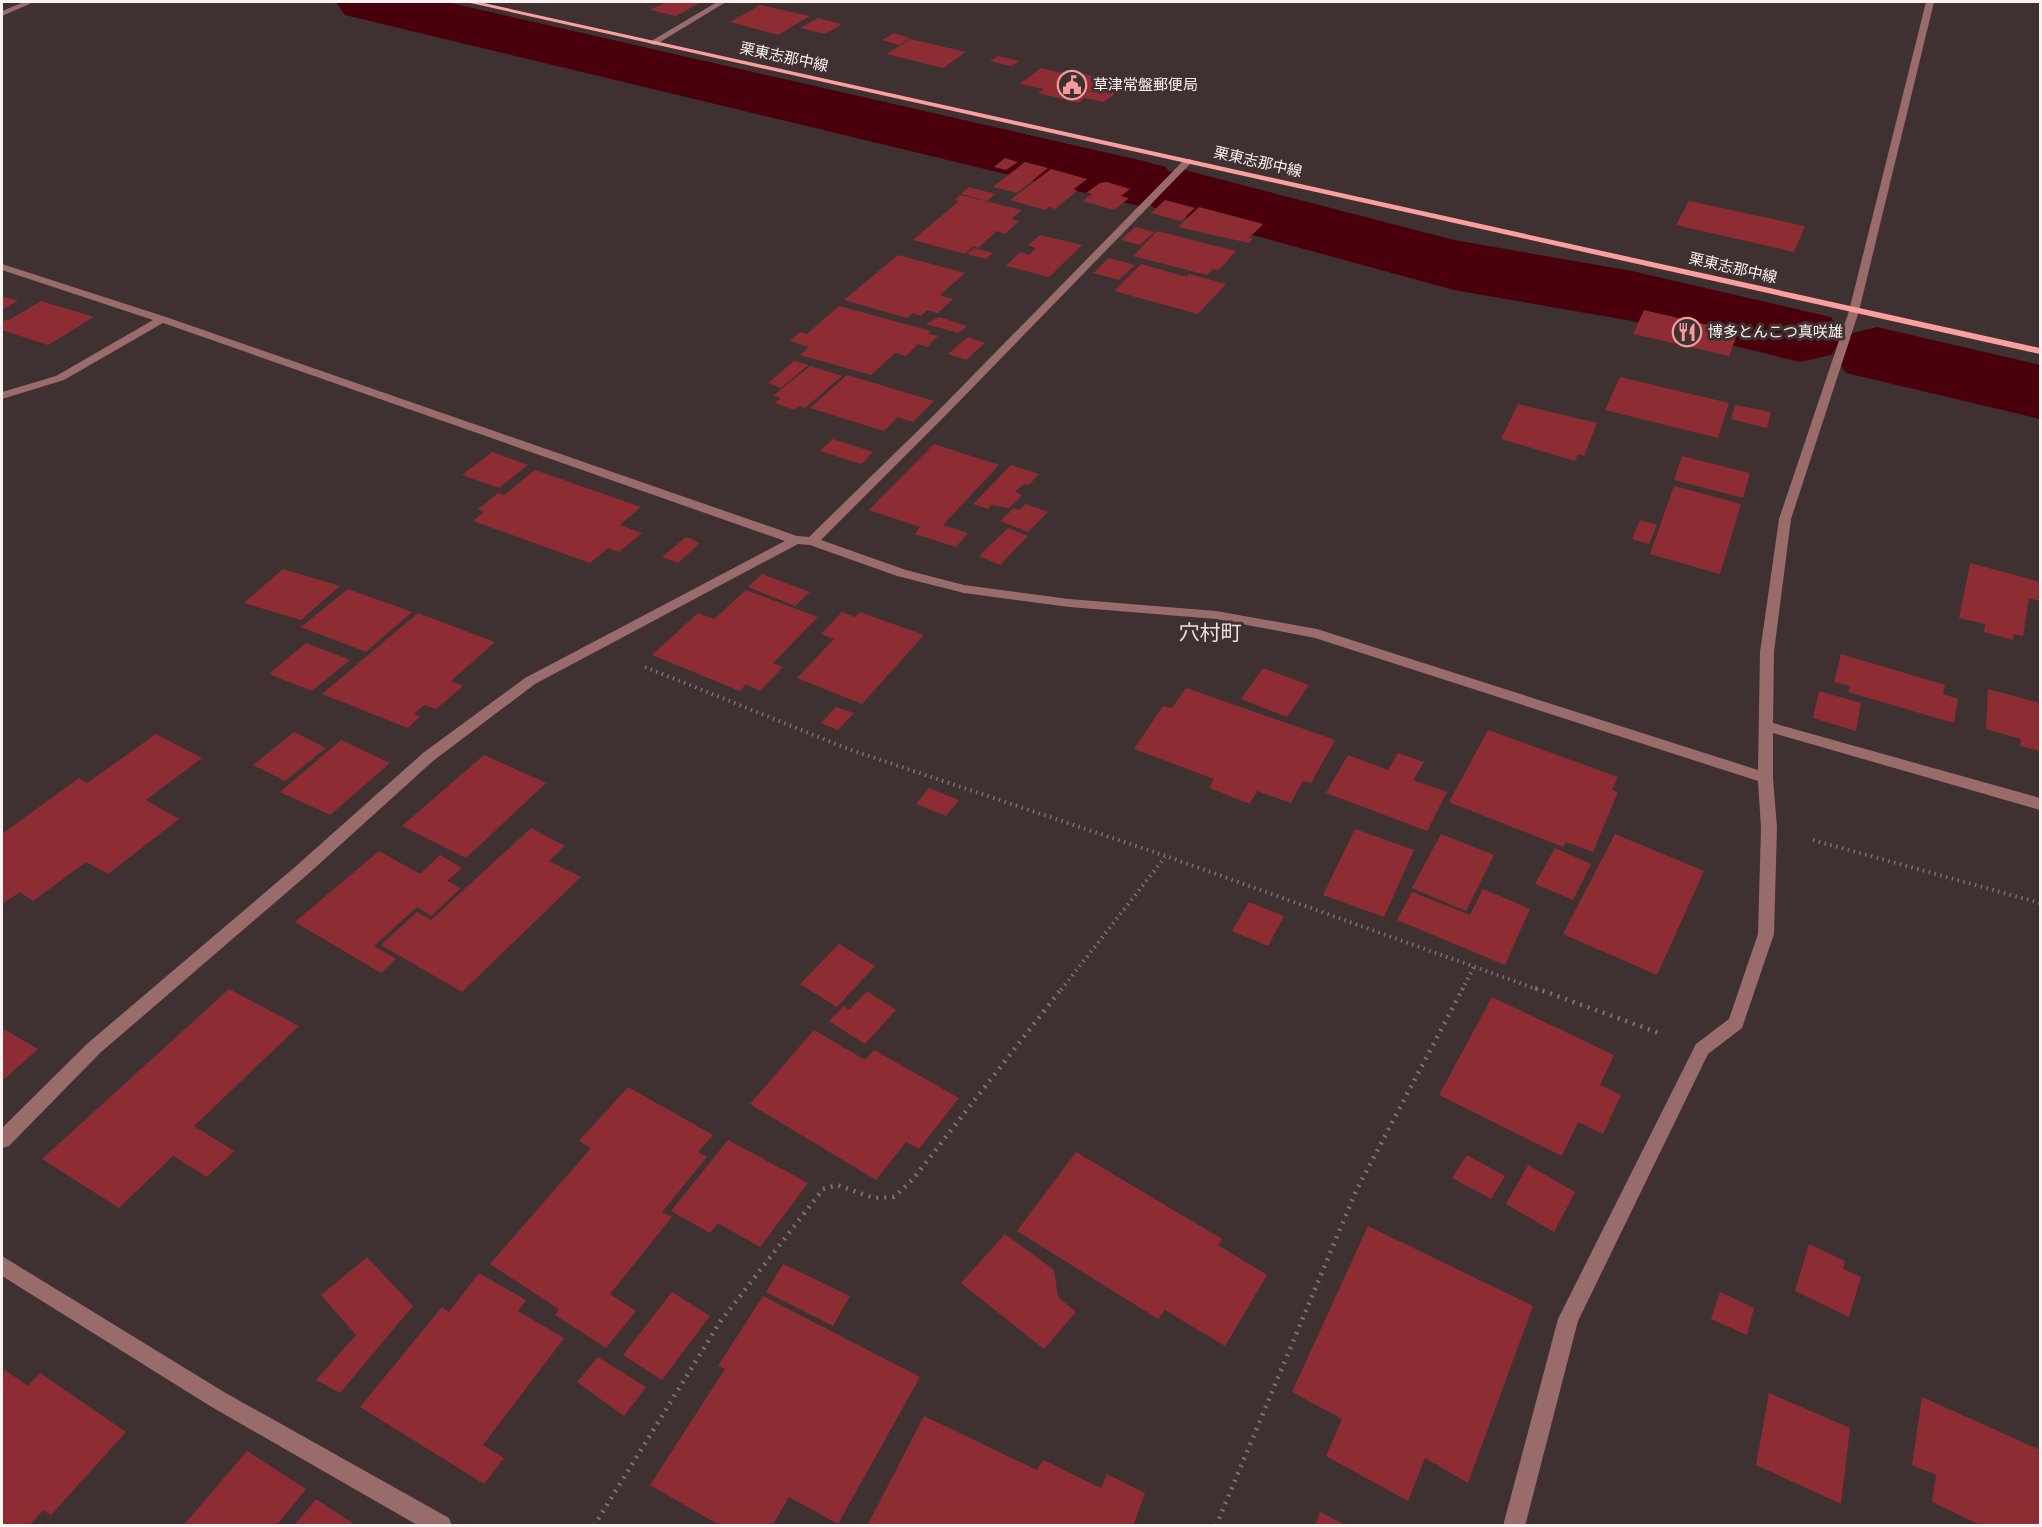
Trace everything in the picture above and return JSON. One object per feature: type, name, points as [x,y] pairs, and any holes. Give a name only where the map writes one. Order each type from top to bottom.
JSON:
[{"type":"main road","name":"栗東志那中線","points":[[470,2],[2040,351]]},
{"type":"street","points":[[2,14],[30,2]]},
{"type":"street","points":[[652,44],[722,2]]},
{"type":"street","points":[[1514,1526],[1568,1319],[1702,1049],[1736,1023],[1766,934],[1769,828],[1765,778],[1767,652],[1785,519],[1854,310],[1930,2]]},
{"type":"street","points":[[812,541],[941,414],[1188,161]]},
{"type":"street","points":[[2,267],[162,318],[796,540],[812,541],[902,573],[964,589],[1069,603],[1216,615],[1317,634],[1765,778]]},
{"type":"street","points":[[2,396],[60,378],[162,318]]},
{"type":"street","points":[[2,1140],[94,1048],[302,871],[428,757],[530,681],[796,540]]},
{"type":"street","points":[[1766,726],[2040,804]]},
{"type":"street","points":[[2,1265],[217,1399],[441,1526]]},
{"type":"path","points":[[597,647],[851,750],[1166,856],[1702,1049]]},
{"type":"path","points":[[1769,828],[2040,903]]},
{"type":"path","points":[[594,1526],[720,1322],[823,1189],[837,1185],[874,1198],[884,1198],[894,1197],[907,1185],[1166,856]]},
{"type":"path","points":[[1216,1526],[1356,1191],[1474,967]]},
{"type":"building","points":[[666,2],[701,2],[676,16],[650,10]]},
{"type":"building","points":[[760,5],[810,16],[778,35],[730,22]]},
{"type":"building","points":[[818,18],[842,24],[825,34],[800,28]]},
{"type":"building","points":[[894,33],[910,38],[899,45],[882,40]]},
{"type":"building","points":[[910,39],[966,52],[943,68],[887,54]]},
{"type":"building","points":[[998,56],[1019,61],[1011,66],[990,61]]},
{"type":"building","points":[[1041,68],[1062,73],[1066,70],[1127,84],[1104,102],[1084,98],[1079,103],[1038,93],[1044,89],[1020,84]]},
{"type":"building","points":[[1005,158],[1018,162],[1006,170],[994,167]]},
{"type":"building","points":[[1025,162],[1048,168],[1017,193],[993,187]]},
{"type":"building","points":[[1051,169],[1087,179],[1074,189],[1077,191],[1055,209],[1049,207],[1045,210],[1010,200]]},
{"type":"building","points":[[1107,182],[1130,189],[1121,196],[1129,198],[1114,210],[1083,201],[1092,194],[1086,193],[1100,183]]},
{"type":"building","points":[[969,187],[995,194],[987,201],[961,194]]},
{"type":"building","points":[[960,195],[1022,210],[1011,219],[1019,221],[1005,234],[997,231],[978,248],[973,246],[965,254],[913,240],[959,201],[955,200]]},
{"type":"building","points":[[1165,200],[1195,208],[1181,221],[1151,213]]},
{"type":"building","points":[[1689,201],[1805,226],[1794,252],[1676,225]]},
{"type":"building","points":[[1199,207],[1263,224],[1249,238],[1253,238],[1249,243],[1178,227]]},
{"type":"building","points":[[1135,227],[1154,232],[1140,245],[1121,240]]},
{"type":"building","points":[[1157,231],[1236,251],[1219,270],[1213,269],[1207,275],[1133,256]]},
{"type":"building","points":[[1040,235],[1082,245],[1049,277],[1006,266],[1020,252],[1029,255],[1036,248],[1028,245]]},
{"type":"building","points":[[974,248],[993,253],[986,259],[967,254]]},
{"type":"building","points":[[898,255],[965,273],[940,295],[953,299],[938,313],[927,310],[921,316],[913,313],[907,318],[844,300]]},
{"type":"building","points":[[1109,258],[1135,265],[1119,280],[1093,273]]},
{"type":"building","points":[[1141,264],[1187,277],[1189,274],[1226,284],[1198,314],[1114,291]]},
{"type":"building","points":[[2,296],[18,301],[2,310]]},
{"type":"building","points":[[41,301],[94,317],[48,345],[2,330],[2,321],[9,320]]},
{"type":"building","points":[[839,306],[931,331],[928,334],[938,336],[927,347],[918,344],[906,356],[895,353],[871,375],[800,355],[809,347],[790,341],[800,332],[807,334]]},
{"type":"building","points":[[1644,310],[1738,332],[1729,356],[1633,334]]},
{"type":"building","points":[[939,317],[967,326],[958,333],[926,324]]},
{"type":"building","points":[[968,337],[985,343],[966,360],[948,354]]},
{"type":"building","points":[[794,361],[808,365],[781,388],[768,383]]},
{"type":"building","points":[[810,366],[842,376],[805,408],[799,406],[794,410],[775,403],[781,398],[773,396]]},
{"type":"building","points":[[847,375],[934,401],[913,422],[898,417],[884,431],[810,408]]},
{"type":"building","points":[[1620,377],[1729,403],[1718,438],[1605,410]]},
{"type":"building","points":[[1518,404],[1597,423],[1584,456],[1578,454],[1575,461],[1501,439]]},
{"type":"building","points":[[1735,405],[1771,412],[1767,428],[1731,419]]},
{"type":"building","points":[[833,439],[873,452],[861,464],[820,451]]},
{"type":"building","points":[[934,444],[999,465],[943,525],[968,533],[956,547],[915,534],[920,527],[869,510]]},
{"type":"building","points":[[492,452],[528,465],[499,488],[462,475]]},
{"type":"building","points":[[1682,456],[1750,473],[1743,498],[1674,480]]},
{"type":"building","points":[[1011,465],[1039,474],[1029,485],[1024,484],[1015,492],[1022,495],[1009,508],[991,505],[988,509],[973,504]]},
{"type":"building","points":[[535,470],[641,507],[620,525],[642,533],[619,552],[608,548],[590,563],[473,521],[484,512],[478,509],[498,493],[504,495]]},
{"type":"building","points":[[1674,486],[1741,504],[1720,574],[1650,554]]},
{"type":"building","points":[[1026,504],[1048,512],[1028,532],[1000,521],[1014,508],[1019,510]]},
{"type":"building","points":[[1640,520],[1657,525],[1649,544],[1632,539]]},
{"type":"building","points":[[1008,528],[1028,536],[1000,565],[979,556]]},
{"type":"building","points":[[686,537],[700,543],[678,563],[662,557]]},
{"type":"building","points":[[1970,563],[2040,582],[2040,601],[2029,598],[2023,636],[2014,634],[2013,640],[1984,632],[1985,624],[1959,618]]},
{"type":"building","points":[[283,569],[340,586],[301,620],[244,603]]},
{"type":"building","points":[[762,574],[810,592],[795,606],[748,587]]},
{"type":"building","points":[[348,589],[412,612],[366,652],[301,627]]},
{"type":"building","points":[[746,590],[818,617],[773,663],[783,667],[760,691],[746,684],[740,691],[652,655],[698,613],[714,619]]},
{"type":"building","points":[[842,612],[855,617],[860,612],[924,635],[862,704],[797,678],[834,639],[821,634]]},
{"type":"building","points":[[418,613],[495,642],[451,681],[463,686],[436,709],[424,705],[414,714],[420,716],[408,728],[322,694]]},
{"type":"building","points":[[306,643],[350,660],[312,691],[269,674]]},
{"type":"building","points":[[1841,654],[1945,685],[1943,694],[1958,699],[1954,723],[1848,692],[1850,686],[1834,682]]},
{"type":"building","points":[[1263,668],[1309,685],[1287,717],[1241,699]]},
{"type":"building","points":[[1186,688],[1335,740],[1311,783],[1303,781],[1291,803],[1257,791],[1250,804],[1209,788],[1214,779],[1134,749],[1163,706],[1172,708]]},
{"type":"building","points":[[1988,689],[2040,703],[2040,751],[2020,746],[2021,739],[1986,729]]},
{"type":"building","points":[[1819,691],[1861,703],[1856,731],[1813,718]]},
{"type":"building","points":[[836,707],[854,713],[838,730],[821,723]]},
{"type":"building","points":[[1488,730],[1618,777],[1612,790],[1618,792],[1593,852],[1566,842],[1563,847],[1449,802]]},
{"type":"building","points":[[294,732],[326,748],[285,781],[253,765]]},
{"type":"building","points":[[156,734],[202,758],[146,800],[179,819],[108,874],[86,862],[33,901],[20,892],[2,904],[2,834],[79,778],[87,783]]},
{"type":"building","points":[[341,740],[390,763],[330,815],[280,792]]},
{"type":"building","points":[[1398,753],[1424,762],[1413,780],[1447,792],[1427,831],[1326,793],[1348,755],[1388,770]]},
{"type":"building","points":[[484,755],[546,783],[466,858],[402,826]]},
{"type":"building","points":[[929,788],[959,800],[946,816],[916,804]]},
{"type":"building","points":[[531,828],[565,846],[549,861],[581,877],[462,992],[381,945],[417,912],[431,920]]},
{"type":"building","points":[[1355,829],[1414,850],[1384,917],[1323,895]]},
{"type":"building","points":[[1441,834],[1494,855],[1466,911],[1412,888]]},
{"type":"building","points":[[1615,834],[1704,871],[1657,975],[1563,934]]},
{"type":"building","points":[[1555,848],[1591,864],[1573,900],[1535,884]]},
{"type":"building","points":[[379,851],[420,874],[440,855],[462,868],[447,881],[461,888],[431,916],[417,907],[374,946],[396,959],[381,973],[295,922]]},
{"type":"building","points":[[1483,889],[1530,909],[1505,965],[1397,920],[1412,892],[1470,915]]},
{"type":"building","points":[[1249,902],[1284,916],[1268,946],[1232,931]]},
{"type":"building","points":[[839,944],[875,966],[837,1007],[800,984]]},
{"type":"building","points":[[229,989],[299,1026],[194,1126],[234,1151],[207,1177],[173,1156],[119,1208],[42,1159]]},
{"type":"building","points":[[867,991],[896,1010],[865,1044],[829,1021],[844,1006],[849,1010]]},
{"type":"building","points":[[1492,997],[1614,1055],[1600,1085],[1621,1095],[1603,1134],[1578,1122],[1562,1156],[1439,1095]]},
{"type":"building","points":[[2,1028],[38,1049],[2,1081]]},
{"type":"building","points":[[814,1030],[865,1060],[874,1050],[959,1098],[919,1149],[906,1142],[876,1180],[750,1104]]},
{"type":"building","points":[[628,1087],[713,1135],[698,1152],[707,1157],[662,1212],[672,1217],[610,1294],[636,1311],[606,1348],[555,1315],[559,1309],[490,1264],[591,1148],[579,1141]]},
{"type":"building","points":[[728,1140],[808,1183],[760,1247],[718,1223],[710,1233],[671,1211]]},
{"type":"building","points":[[1076,1152],[1222,1239],[1218,1245],[1267,1275],[1225,1346],[1165,1310],[1158,1319],[1017,1231]]},
{"type":"building","points":[[1467,1155],[1505,1176],[1491,1199],[1452,1178]]},
{"type":"building","points":[[1528,1165],[1575,1192],[1554,1232],[1506,1204]]},
{"type":"building","points":[[1368,1226],[1533,1306],[1468,1483],[1425,1458],[1408,1501],[1326,1456],[1342,1419],[1292,1392]]},
{"type":"building","points":[[1005,1234],[1054,1270],[1058,1297],[1076,1312],[1044,1349],[961,1283]]},
{"type":"building","points":[[1809,1244],[1845,1261],[1843,1269],[1861,1277],[1849,1317],[1795,1291]]},
{"type":"building","points":[[367,1257],[413,1306],[340,1393],[316,1380],[356,1335],[321,1295]]},
{"type":"building","points":[[783,1264],[850,1296],[833,1326],[766,1292]]},
{"type":"building","points":[[479,1273],[526,1300],[518,1311],[564,1338],[483,1445],[504,1458],[484,1484],[360,1407],[442,1307],[449,1312]]},
{"type":"building","points":[[672,1292],[710,1316],[662,1380],[623,1355]]},
{"type":"building","points":[[1720,1292],[1754,1308],[1747,1335],[1711,1319]]},
{"type":"building","points":[[763,1296],[920,1377],[838,1524],[789,1497],[772,1526],[721,1526],[650,1485],[725,1369],[718,1366]]},
{"type":"building","points":[[598,1357],[646,1387],[624,1416],[577,1382]]},
{"type":"building","points":[[5,1370],[28,1386],[40,1373],[126,1432],[51,1515],[43,1510],[29,1526],[2,1526],[2,1373]]},
{"type":"building","points":[[1769,1393],[1850,1428],[1841,1504],[1756,1465]]},
{"type":"building","points":[[1922,1397],[2040,1450],[2040,1526],[1982,1526],[1932,1502],[1936,1475],[1912,1465]]},
{"type":"building","points":[[924,1416],[1037,1470],[1043,1460],[1101,1488],[1107,1474],[1145,1493],[1133,1526],[867,1526]]},
{"type":"building","points":[[247,1451],[306,1489],[276,1526],[183,1526]]},
{"type":"building","points":[[316,1499],[357,1526],[294,1526]]},
{"type":"building","points":[[1320,1512],[1347,1526],[1315,1526]]},
{"type":"waterway","points":[[367,2],[1139,183]]},
{"type":"waterway","points":[[1181,192],[1454,265],[1632,296],[1800,336]]},
{"type":"waterway","points":[[1877,354],[2040,392]]},
{"type":"place","name":"草津常盤郵便局","points":[[1072,85]]},
{"type":"place","name":"博多とんこつ真咲雄","points":[[1687,332]]},
{"type":"district","name":"穴村町","points":[[1210,633]]}]
